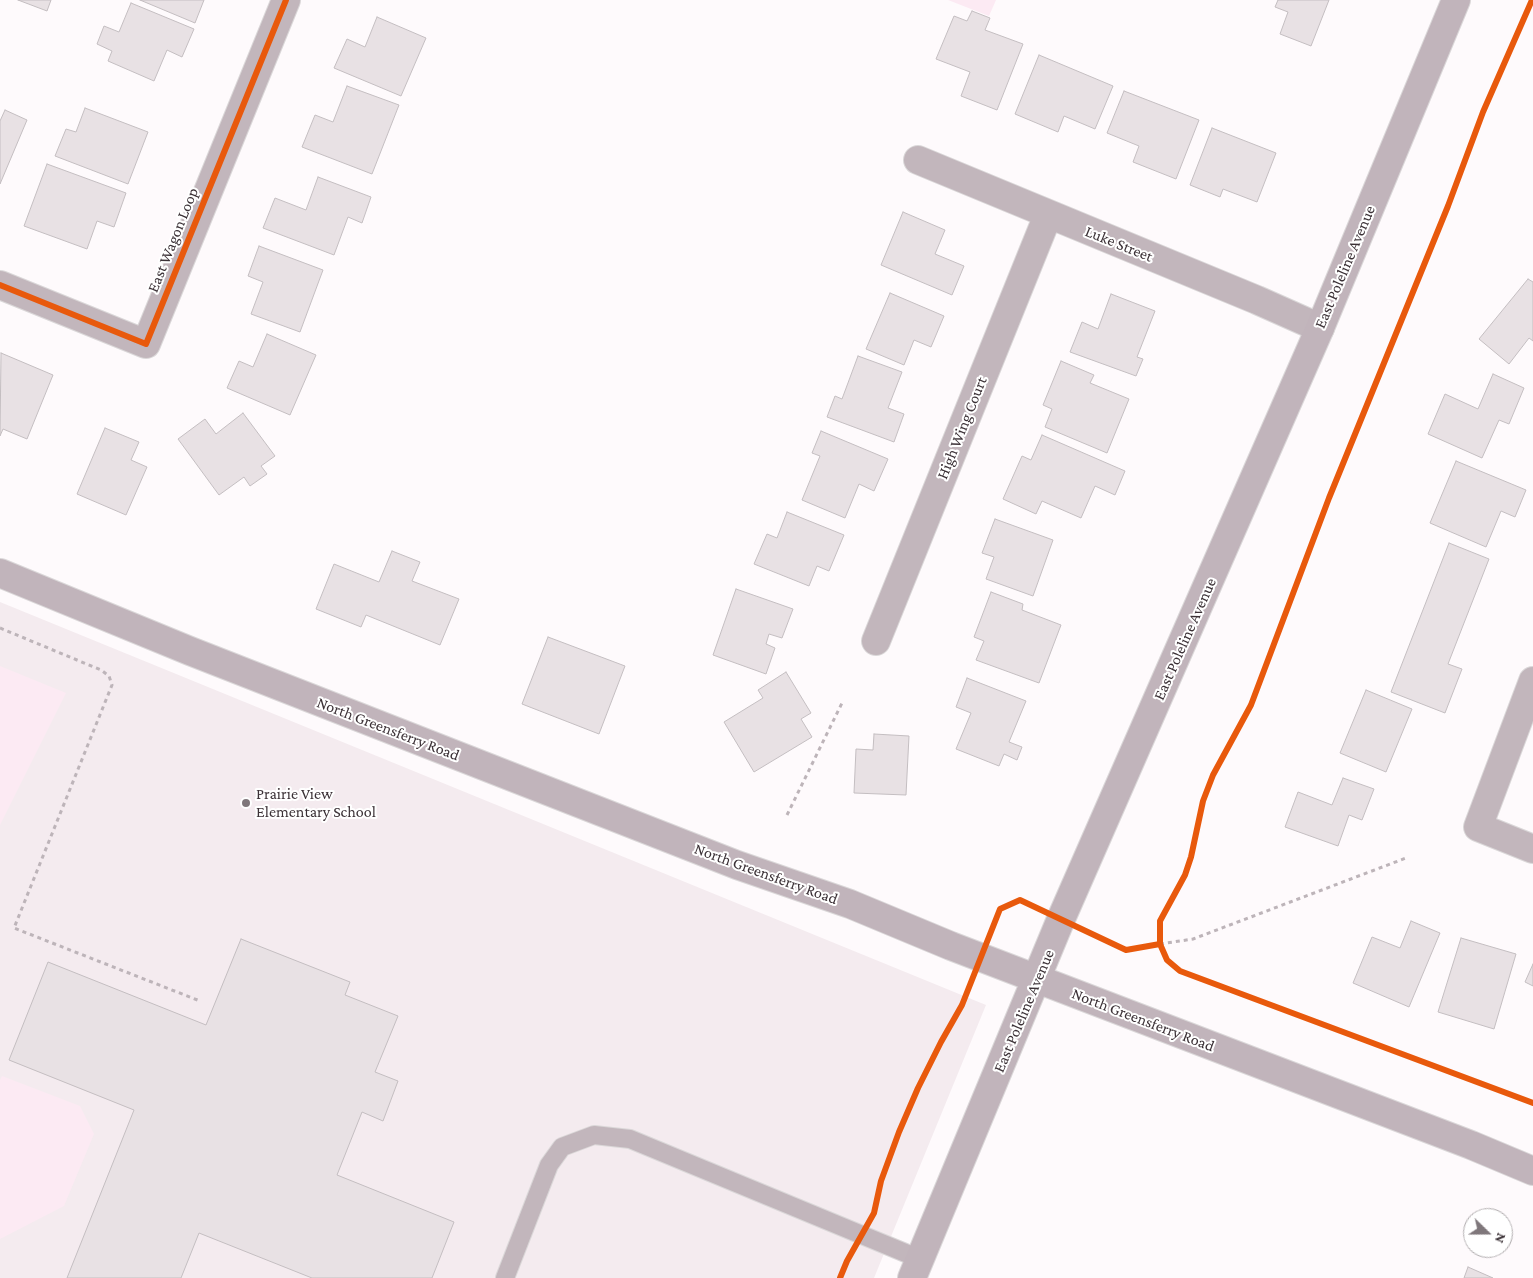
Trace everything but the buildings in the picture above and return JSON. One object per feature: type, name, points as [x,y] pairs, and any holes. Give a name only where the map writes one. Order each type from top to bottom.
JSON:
[{"type":"main road","name":"East Poleline Avenue","points":[[916,1268],[1065,910],[1320,328],[1456,0]]},
{"type":"main road","name":"North Greensferry Road","points":[[0,573],[190,651],[737,865],[850,904],[951,946],[1471,1145],[1533,1171]]},
{"type":"street","name":"East Wagon Loop","points":[[0,285],[146,344],[286,0]]},
{"type":"street","name":"Luke Street","points":[[918,160],[1257,300],[1320,328]]},
{"type":"street","name":"High Wing Court","points":[[876,640],[1048,215]]},
{"type":"street","points":[[1533,681],[1478,827],[1533,849]]},
{"type":"lane","points":[[505,1278],[549,1165],[562,1147],[594,1135],[630,1139],[916,1268]]},
{"type":"path","points":[[0,628],[101,670],[109,676],[112,685],[14,928],[200,1001]]},
{"type":"path","points":[[787,815],[842,703]]},
{"type":"path","points":[[1151,946],[1193,939],[1406,858]]},
{"type":"path","points":[[1160,936],[1163,952]]},
{"type":"shaded area","points":[[948,0],[996,0],[989,16]]},
{"type":"shaded area","name":"Prairie View Elementary School","points":[[0,602],[986,1005],[874,1278],[0,1278]]},
{"type":"shaded area","points":[[0,666],[66,693],[0,825]]},
{"type":"shaded area","points":[[2,1076],[80,1106],[94,1134],[64,1206],[0,1239],[0,1080]]},
{"type":"cycle path","points":[[0,285],[146,344],[286,0]]},
{"type":"cycle path","points":[[1532,0],[1483,112],[1448,206],[1329,498],[1251,705],[1213,775],[1203,801],[1191,857],[1185,875],[1160,921],[1160,944],[1167,960],[1180,971],[1533,1103]]},
{"type":"cycle path","points":[[840,1278],[847,1261],[874,1213],[881,1181],[899,1132],[918,1088],[962,1005],[1000,909],[1020,900],[1126,950],[1160,944]]},
{"type":"place","name":"Prairie View Elementary School","points":[[246,803]]}]
